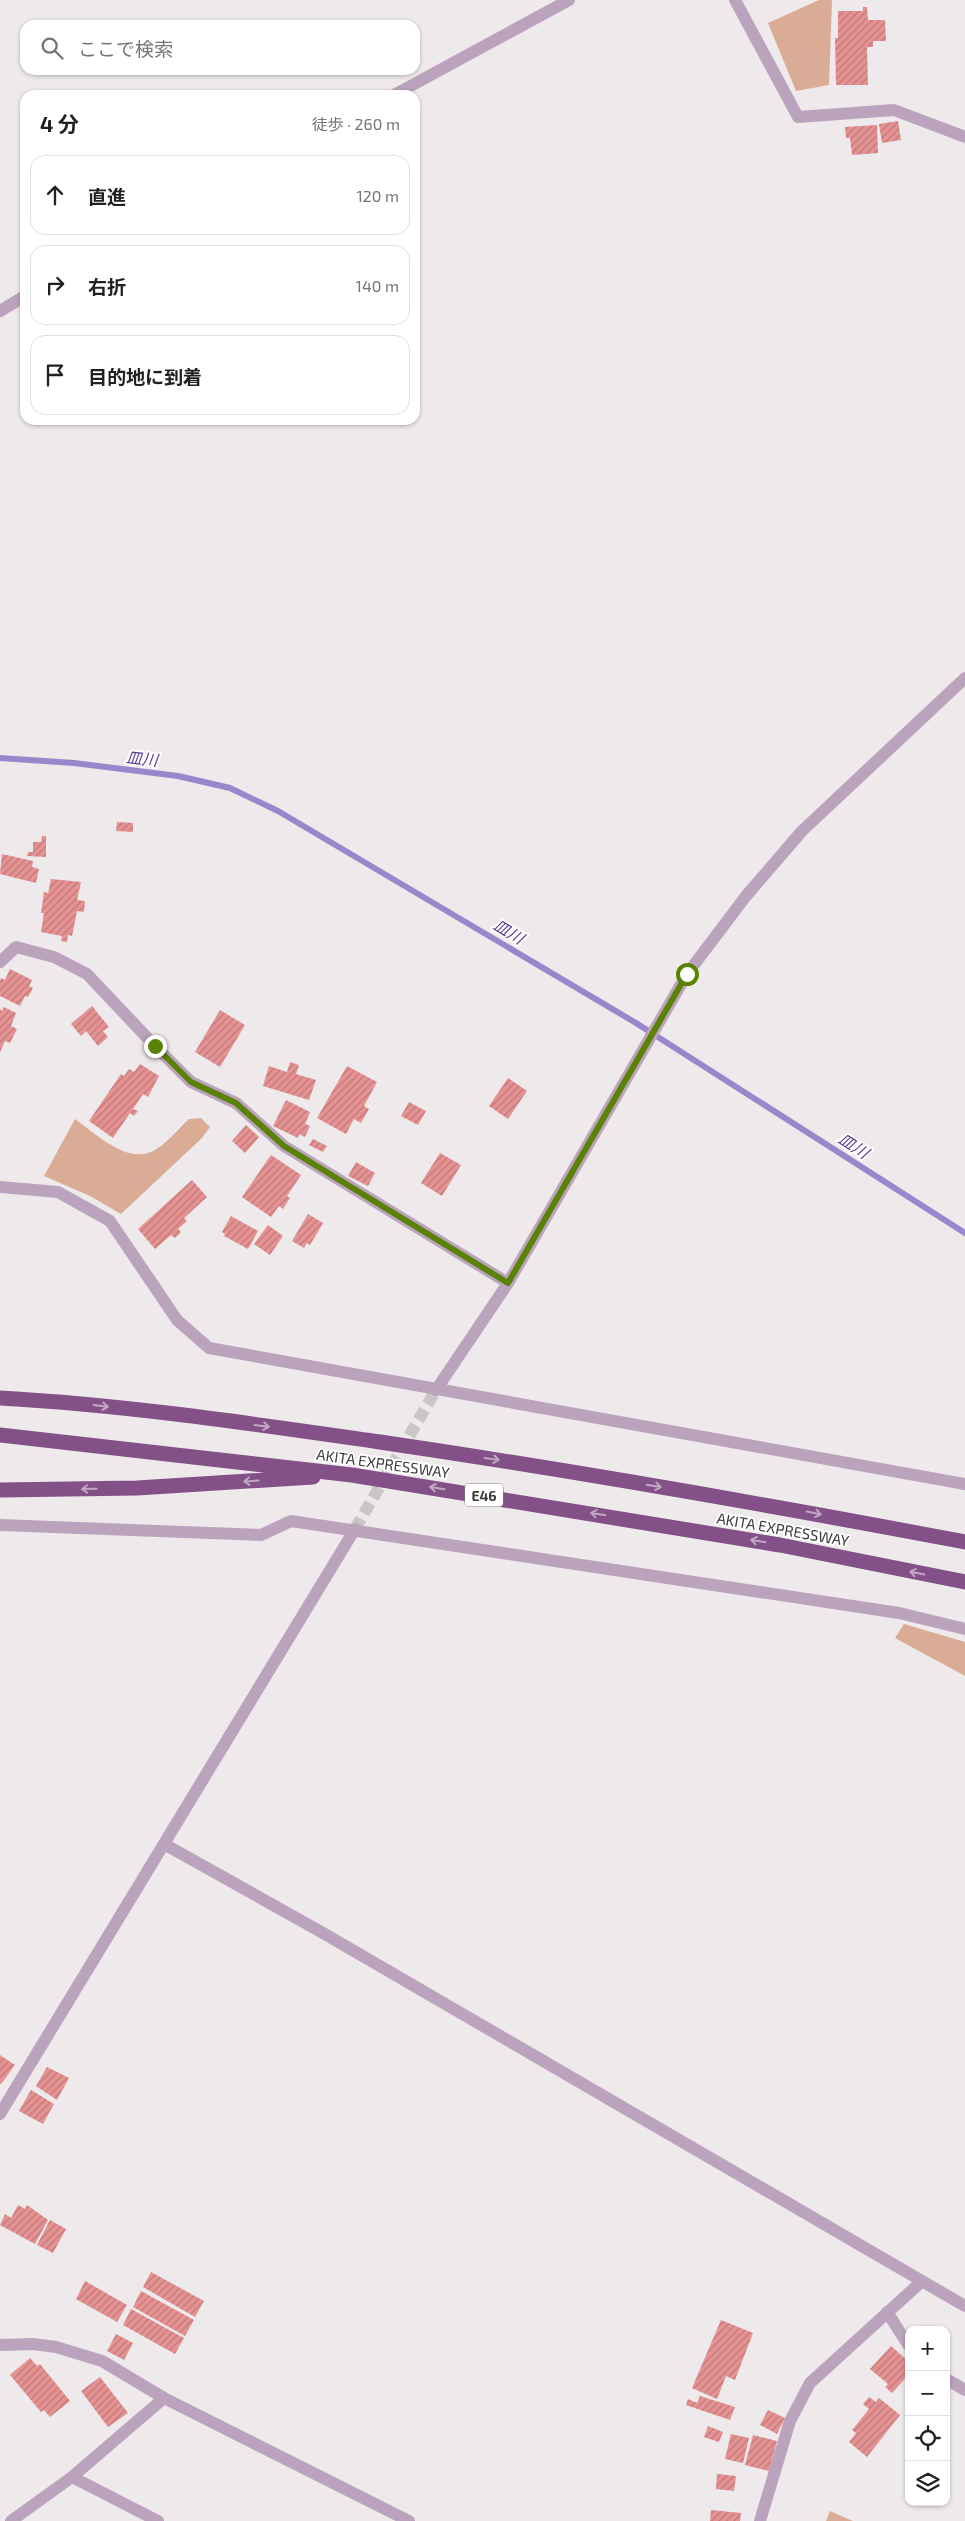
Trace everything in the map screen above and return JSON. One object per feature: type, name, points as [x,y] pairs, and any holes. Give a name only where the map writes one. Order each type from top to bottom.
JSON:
[{"type":"highway","points":[[0,1390],[73,1402]]},
{"type":"highway","name":"AKITA EXPRESSWAY","points":[[0,1398],[73,1402],[313,1433],[520,1463],[784,1508],[965,1542]]},
{"type":"highway","name":"AKITA EXPRESSWAY","points":[[0,1435],[352,1475],[780,1545],[965,1582]]},
{"type":"highway","points":[[0,1490],[137,1488],[352,1475]]},
{"type":"street","points":[[403,90],[569,0]]},
{"type":"street","points":[[735,0],[798,116],[894,110],[965,137]]},
{"type":"street","points":[[0,311],[20,299]]},
{"type":"street","points":[[436,1390],[508,1283],[687,974],[704,951],[746,896],[802,831],[965,678]]},
{"type":"street","points":[[0,962],[16,947],[54,957],[87,974],[191,1082],[236,1103],[284,1146],[508,1283]]},
{"type":"street","points":[[0,1187],[58,1192],[110,1221],[177,1320],[209,1348],[965,1484]]},
{"type":"street","points":[[0,1525],[261,1535],[292,1520],[900,1613],[965,1629]]},
{"type":"street","points":[[0,2114],[355,1529]]},
{"type":"street","points":[[164,1844],[323,1932],[965,2306]]},
{"type":"street","points":[[760,2521],[790,2421],[810,2384],[921,2282]]},
{"type":"street","points":[[887,2312],[905,2340]]},
{"type":"street","points":[[0,2345],[33,2344],[56,2347],[102,2361],[164,2398],[409,2521]]},
{"type":"street","points":[[950,2381],[965,2390]]},
{"type":"street","points":[[11,2521],[72,2477],[164,2398]]},
{"type":"street","points":[[72,2477],[158,2521]]},
{"type":"shaded area","points":[[819,0],[832,0],[829,85],[796,91],[768,23]]},
{"type":"shaded area","points":[[201,1118],[210,1127],[202,1138],[121,1214],[90,1196],[44,1176],[75,1119],[111,1145],[131,1153],[141,1154],[151,1152],[161,1146],[189,1119]]},
{"type":"shaded area","points":[[904,1624],[965,1642],[965,1676],[895,1638]]},
{"type":"shaded area","points":[[830,2511],[853,2521],[826,2521]]},
{"type":"building","points":[[863,7],[867,7],[868,20],[885,20],[886,41],[873,41],[873,47],[867,47],[868,85],[836,85],[835,38],[838,38],[838,11],[863,11]]},
{"type":"building","points":[[898,121],[901,140],[882,143],[879,124]]},
{"type":"building","points":[[877,125],[878,153],[852,155],[850,138],[846,138],[845,127]]},
{"type":"building","points":[[117,822],[133,823],[133,832],[116,831]]},
{"type":"building","points":[[42,836],[46,836],[46,857],[27,856],[28,852],[33,852],[33,842],[41,842]]},
{"type":"building","points":[[2,854],[33,861],[32,867],[39,869],[36,883],[0,874]]},
{"type":"building","points":[[51,879],[81,882],[77,900],[85,901],[84,912],[77,911],[72,936],[68,935],[67,942],[61,941],[62,936],[41,932],[44,913],[41,913],[44,892],[48,893]]},
{"type":"building","points":[[10,969],[32,980],[29,986],[33,988],[28,997],[25,996],[20,1006],[0,996],[1,978],[5,980]]},
{"type":"building","points":[[92,1006],[109,1027],[103,1031],[108,1037],[98,1046],[86,1031],[81,1036],[71,1024]]},
{"type":"building","points":[[4,1007],[16,1013],[11,1026],[17,1029],[10,1043],[5,1041],[0,1052],[0,1009],[2,1011]]},
{"type":"building","points":[[220,1010],[245,1025],[220,1067],[195,1052]]},
{"type":"building","points":[[290,1062],[299,1065],[296,1074],[316,1080],[309,1100],[263,1086],[269,1066],[287,1072]]},
{"type":"building","points":[[140,1064],[159,1076],[148,1097],[143,1094],[133,1109],[138,1111],[134,1116],[130,1113],[113,1138],[89,1121],[121,1074],[124,1076],[129,1069],[134,1072]]},
{"type":"building","points":[[347,1066],[377,1082],[364,1106],[369,1109],[361,1123],[354,1119],[346,1134],[317,1118]]},
{"type":"building","points":[[508,1078],[527,1091],[508,1119],[489,1106]]},
{"type":"building","points":[[286,1100],[310,1112],[305,1124],[310,1126],[305,1137],[299,1134],[298,1138],[273,1126]]},
{"type":"building","points":[[409,1102],[426,1111],[418,1125],[401,1116]]},
{"type":"building","points":[[246,1125],[259,1137],[245,1153],[232,1141]]},
{"type":"building","points":[[313,1139],[327,1146],[323,1152],[309,1145]]},
{"type":"building","points":[[440,1153],[461,1165],[442,1196],[421,1183]]},
{"type":"building","points":[[271,1155],[301,1175],[287,1196],[290,1198],[283,1209],[279,1206],[271,1217],[242,1197]]},
{"type":"building","points":[[356,1162],[375,1173],[368,1186],[348,1176]]},
{"type":"building","points":[[192,1180],[207,1197],[184,1218],[187,1221],[178,1229],[181,1232],[175,1238],[171,1235],[155,1249],[138,1229]]},
{"type":"building","points":[[308,1214],[323,1223],[310,1245],[307,1243],[304,1248],[292,1241]]},
{"type":"building","points":[[231,1216],[258,1231],[248,1249],[224,1236],[225,1234],[222,1232]]},
{"type":"building","points":[[268,1225],[283,1236],[270,1255],[254,1244]]},
{"type":"building","points":[[0,2055],[15,2065],[1,2084],[0,2083]]},
{"type":"building","points":[[47,2067],[69,2078],[57,2100],[36,2086]]},
{"type":"building","points":[[31,2090],[54,2104],[43,2124],[19,2111]]},
{"type":"building","points":[[18,2205],[25,2209],[27,2205],[48,2220],[35,2244],[0,2225],[5,2214],[11,2218]]},
{"type":"building","points":[[50,2220],[66,2229],[53,2253],[37,2245]]},
{"type":"building","points":[[151,2272],[204,2301],[195,2317],[143,2287]]},
{"type":"building","points":[[85,2281],[127,2305],[117,2322],[76,2299]]},
{"type":"building","points":[[141,2291],[194,2320],[185,2336],[133,2307]]},
{"type":"building","points":[[131,2309],[184,2338],[175,2354],[123,2325]]},
{"type":"building","points":[[721,2320],[753,2333],[735,2380],[726,2376],[717,2399],[692,2388]]},
{"type":"building","points":[[116,2334],[133,2343],[124,2360],[107,2351]]},
{"type":"building","points":[[891,2346],[905,2358],[905,2378],[892,2393],[885,2387],[888,2384],[870,2369]]},
{"type":"building","points":[[30,2358],[37,2366],[40,2364],[70,2401],[50,2417],[44,2410],[41,2412],[10,2375]]},
{"type":"building","points":[[100,2377],[128,2413],[108,2427],[81,2391]]},
{"type":"building","points":[[700,2396],[735,2407],[730,2420],[686,2405],[688,2399],[697,2403]]},
{"type":"building","points":[[869,2397],[876,2402],[879,2398],[900,2415],[867,2457],[849,2442],[856,2433],[852,2430],[869,2409],[863,2404]]},
{"type":"building","points":[[768,2410],[785,2418],[777,2434],[760,2425]]},
{"type":"building","points":[[708,2426],[723,2432],[719,2442],[704,2437]]},
{"type":"building","points":[[731,2434],[749,2438],[743,2463],[725,2459]]},
{"type":"building","points":[[753,2435],[777,2441],[769,2471],[745,2465]]},
{"type":"building","points":[[717,2474],[736,2476],[734,2491],[716,2489]]},
{"type":"building","points":[[711,2510],[741,2513],[740,2521],[710,2521]]},
{"type":"waterway","name":"皿川","points":[[0,758],[74,763],[178,776],[230,788],[278,811],[636,1023],[965,1233]]},
{"type":"tunnel","points":[[355,1529],[436,1390]]},
{"type":"route","points":[[155,1046],[191,1082],[236,1103],[284,1146],[508,1283],[687,974]]}]
